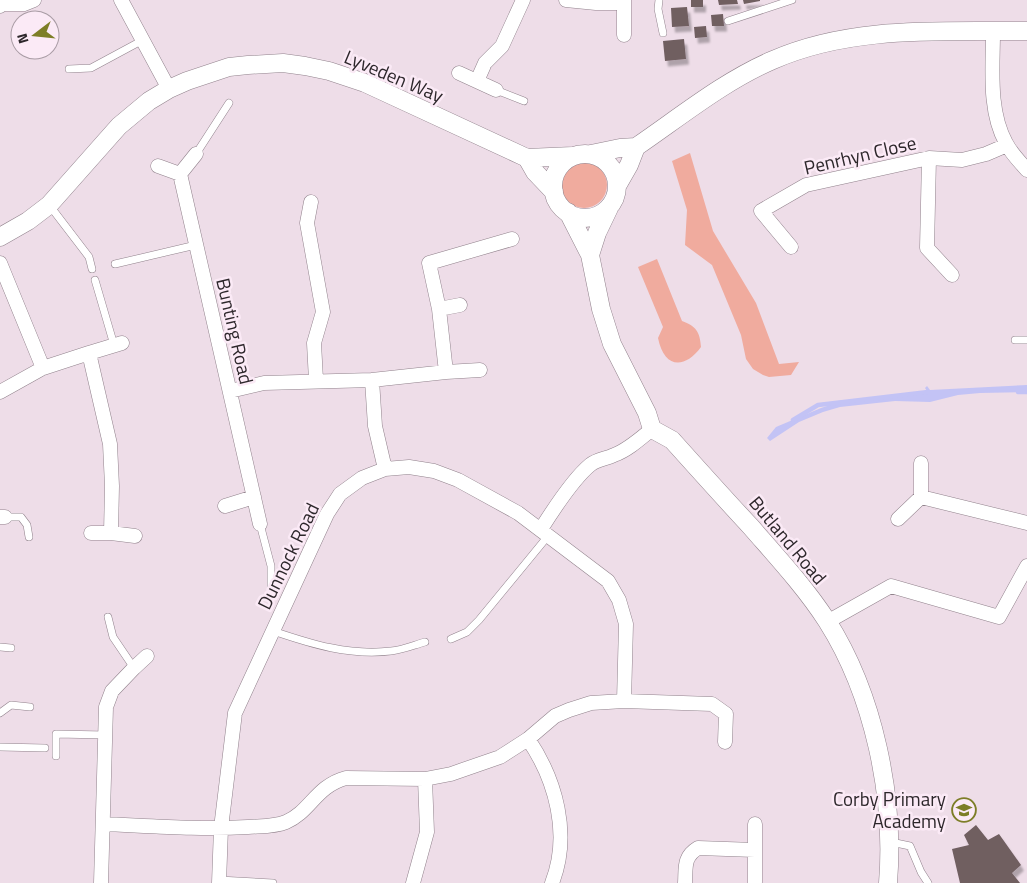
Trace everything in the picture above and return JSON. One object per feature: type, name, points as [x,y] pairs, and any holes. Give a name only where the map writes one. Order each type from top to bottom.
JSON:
[{"type":"street","points":[[0,6],[3,4],[24,4],[34,0]]},
{"type":"street","points":[[120,0],[169,89]]},
{"type":"street","points":[[477,81],[485,63],[502,46],[523,0]]},
{"type":"street","points":[[566,0],[596,3],[624,1],[624,35]]},
{"type":"street","points":[[545,532],[580,474],[590,464],[626,449],[652,429],[647,413],[610,338],[601,308],[590,255],[568,212],[557,201],[553,182],[556,172],[562,164],[579,154],[636,147],[749,72],[774,59],[800,50],[839,39],[872,34],[1027,31]]},
{"type":"street","points":[[992,32],[995,107],[999,125],[1007,144],[1027,170]]},
{"type":"street","name":"Lyveden Way","points":[[0,237],[28,221],[49,205],[119,126],[149,101],[169,89],[203,75],[229,68],[265,63],[305,66],[347,76],[527,158],[573,156]]},
{"type":"street","points":[[459,73],[496,90]]},
{"type":"street","name":"Penrhyn Close","points":[[791,247],[761,211],[806,184],[929,158],[962,160],[986,154],[1007,144]]},
{"type":"street","points":[[590,255],[597,233],[614,200],[617,186],[629,165],[636,147]]},
{"type":"street","points":[[158,166],[180,174],[196,154]]},
{"type":"street","points":[[591,154],[607,162],[613,170],[617,186]]},
{"type":"street","points":[[527,158],[535,172],[554,192]]},
{"type":"street","name":"Penrhyn Close","points":[[929,158],[927,248],[952,275]]},
{"type":"street","name":"Bunting Road","points":[[180,174],[260,524]]},
{"type":"street","points":[[311,202],[308,223],[323,312],[314,344],[316,380]]},
{"type":"street","points":[[568,212],[581,218],[591,218],[609,208]]},
{"type":"street","points":[[446,372],[439,309],[429,263],[512,239]]},
{"type":"street","points":[[0,263],[43,368]]},
{"type":"street","points":[[439,309],[460,305]]},
{"type":"street","points":[[0,392],[43,368],[118,344]]},
{"type":"street","points":[[89,353],[110,444],[112,486],[111,533]]},
{"type":"street","points":[[230,391],[264,383],[316,380],[372,380],[480,370]]},
{"type":"street","points":[[372,380],[375,426],[385,469]]},
{"type":"street","name":"Butland Road","points":[[652,429],[672,440],[693,463],[768,546],[827,622],[858,684],[873,730],[884,775],[890,842],[888,883]]},
{"type":"street","points":[[898,519],[921,497],[921,463]]},
{"type":"street","name":"Dunnock Road","points":[[219,882],[222,828],[235,713],[327,514],[340,494],[362,478],[385,469],[408,467],[434,471],[458,480],[518,513],[608,581],[619,600],[626,624],[624,701]]},
{"type":"street","points":[[225,506],[254,497]]},
{"type":"street","points":[[921,497],[1027,523]]},
{"type":"street","points":[[91,533],[135,536]]},
{"type":"street","points":[[827,622],[890,586],[999,618],[1027,566]]},
{"type":"street","points":[[101,883],[106,707],[112,691],[147,656]]},
{"type":"street","points":[[103,824],[222,828],[283,823],[296,817],[325,788],[337,780],[346,778],[425,779],[452,774],[500,757],[528,739],[555,716],[591,703],[624,701],[712,704],[726,714],[726,742]]},
{"type":"street","points":[[528,739],[547,770],[558,807],[560,843],[552,883]]},
{"type":"street","points":[[413,883],[427,832],[425,779]]},
{"type":"street","points":[[755,824],[755,883]]},
{"type":"street","points":[[685,883],[686,863],[690,853],[698,848],[755,850]]},
{"type":"lane","points":[[659,0],[658,9],[663,33]]},
{"type":"lane","points":[[728,21],[792,0]]},
{"type":"lane","points":[[69,69],[91,68],[143,40]]},
{"type":"lane","points":[[496,90],[524,101]]},
{"type":"lane","points":[[196,154],[230,103]]},
{"type":"lane","points":[[49,205],[89,257],[92,269]]},
{"type":"lane","points":[[115,264],[196,245]]},
{"type":"lane","points":[[95,280],[118,344]]},
{"type":"lane","points":[[1014,340],[1027,340]]},
{"type":"lane","points":[[2,517],[21,517],[28,525],[29,537]]},
{"type":"lane","points":[[260,524],[271,566],[271,588]]},
{"type":"lane","points":[[450,639],[468,632],[480,620],[545,532]]},
{"type":"lane","points":[[108,617],[113,637],[134,668]]},
{"type":"lane","points":[[272,631],[305,642],[343,651],[391,651],[425,642]]},
{"type":"lane","points":[[0,647],[11,648]]},
{"type":"lane","points":[[0,713],[11,705],[30,707]]},
{"type":"lane","points":[[56,756],[56,734],[105,735]]},
{"type":"lane","points":[[0,747],[45,748]]},
{"type":"lane","points":[[890,842],[910,846],[928,883]]},
{"type":"lane","points":[[219,882],[273,883]]},
{"type":"shaded area","points":[[690,153],[713,231],[756,303],[779,364],[799,362],[791,375],[769,377],[753,369],[746,359],[741,335],[712,265],[685,245],[687,210],[672,161]]},
{"type":"shaded area","points":[[584,162],[597,166],[603,172],[607,185],[603,198],[597,204],[584,208],[571,204],[565,198],[561,185],[565,172],[571,166]]},
{"type":"shaded area","points":[[657,259],[682,321],[694,327],[700,337],[701,347],[688,360],[682,362],[670,360],[661,348],[658,338],[663,327],[638,267]]},
{"type":"water","points":[[1027,385],[1027,392],[980,393],[958,395],[930,402],[895,401],[840,407],[799,422],[770,441],[767,438],[776,427],[836,403],[920,394],[927,391],[925,388],[927,386],[930,390]]},
{"type":"building","points":[[691,0],[703,0],[703,7],[691,7]]},
{"type":"building","points":[[718,0],[737,0],[738,4],[719,5]]},
{"type":"building","points":[[743,0],[760,0],[760,1],[744,4]]},
{"type":"building","points":[[687,7],[689,26],[672,27],[671,8]]},
{"type":"building","points":[[723,14],[724,26],[712,26],[711,15]]},
{"type":"building","points":[[706,26],[707,37],[695,38],[694,27]]},
{"type":"building","points":[[684,39],[686,59],[665,61],[663,41]]},
{"type":"building","points":[[976,825],[988,840],[999,834],[1021,865],[1012,873],[1020,883],[960,883],[952,849],[969,845],[964,835]]},
{"type":"waterway","points":[[793,420],[818,405],[928,392]]},
{"type":"waterway","points":[[1018,392],[1027,392]]},
{"type":"place","name":"Corby Primary Academy","points":[[964,810]]}]
